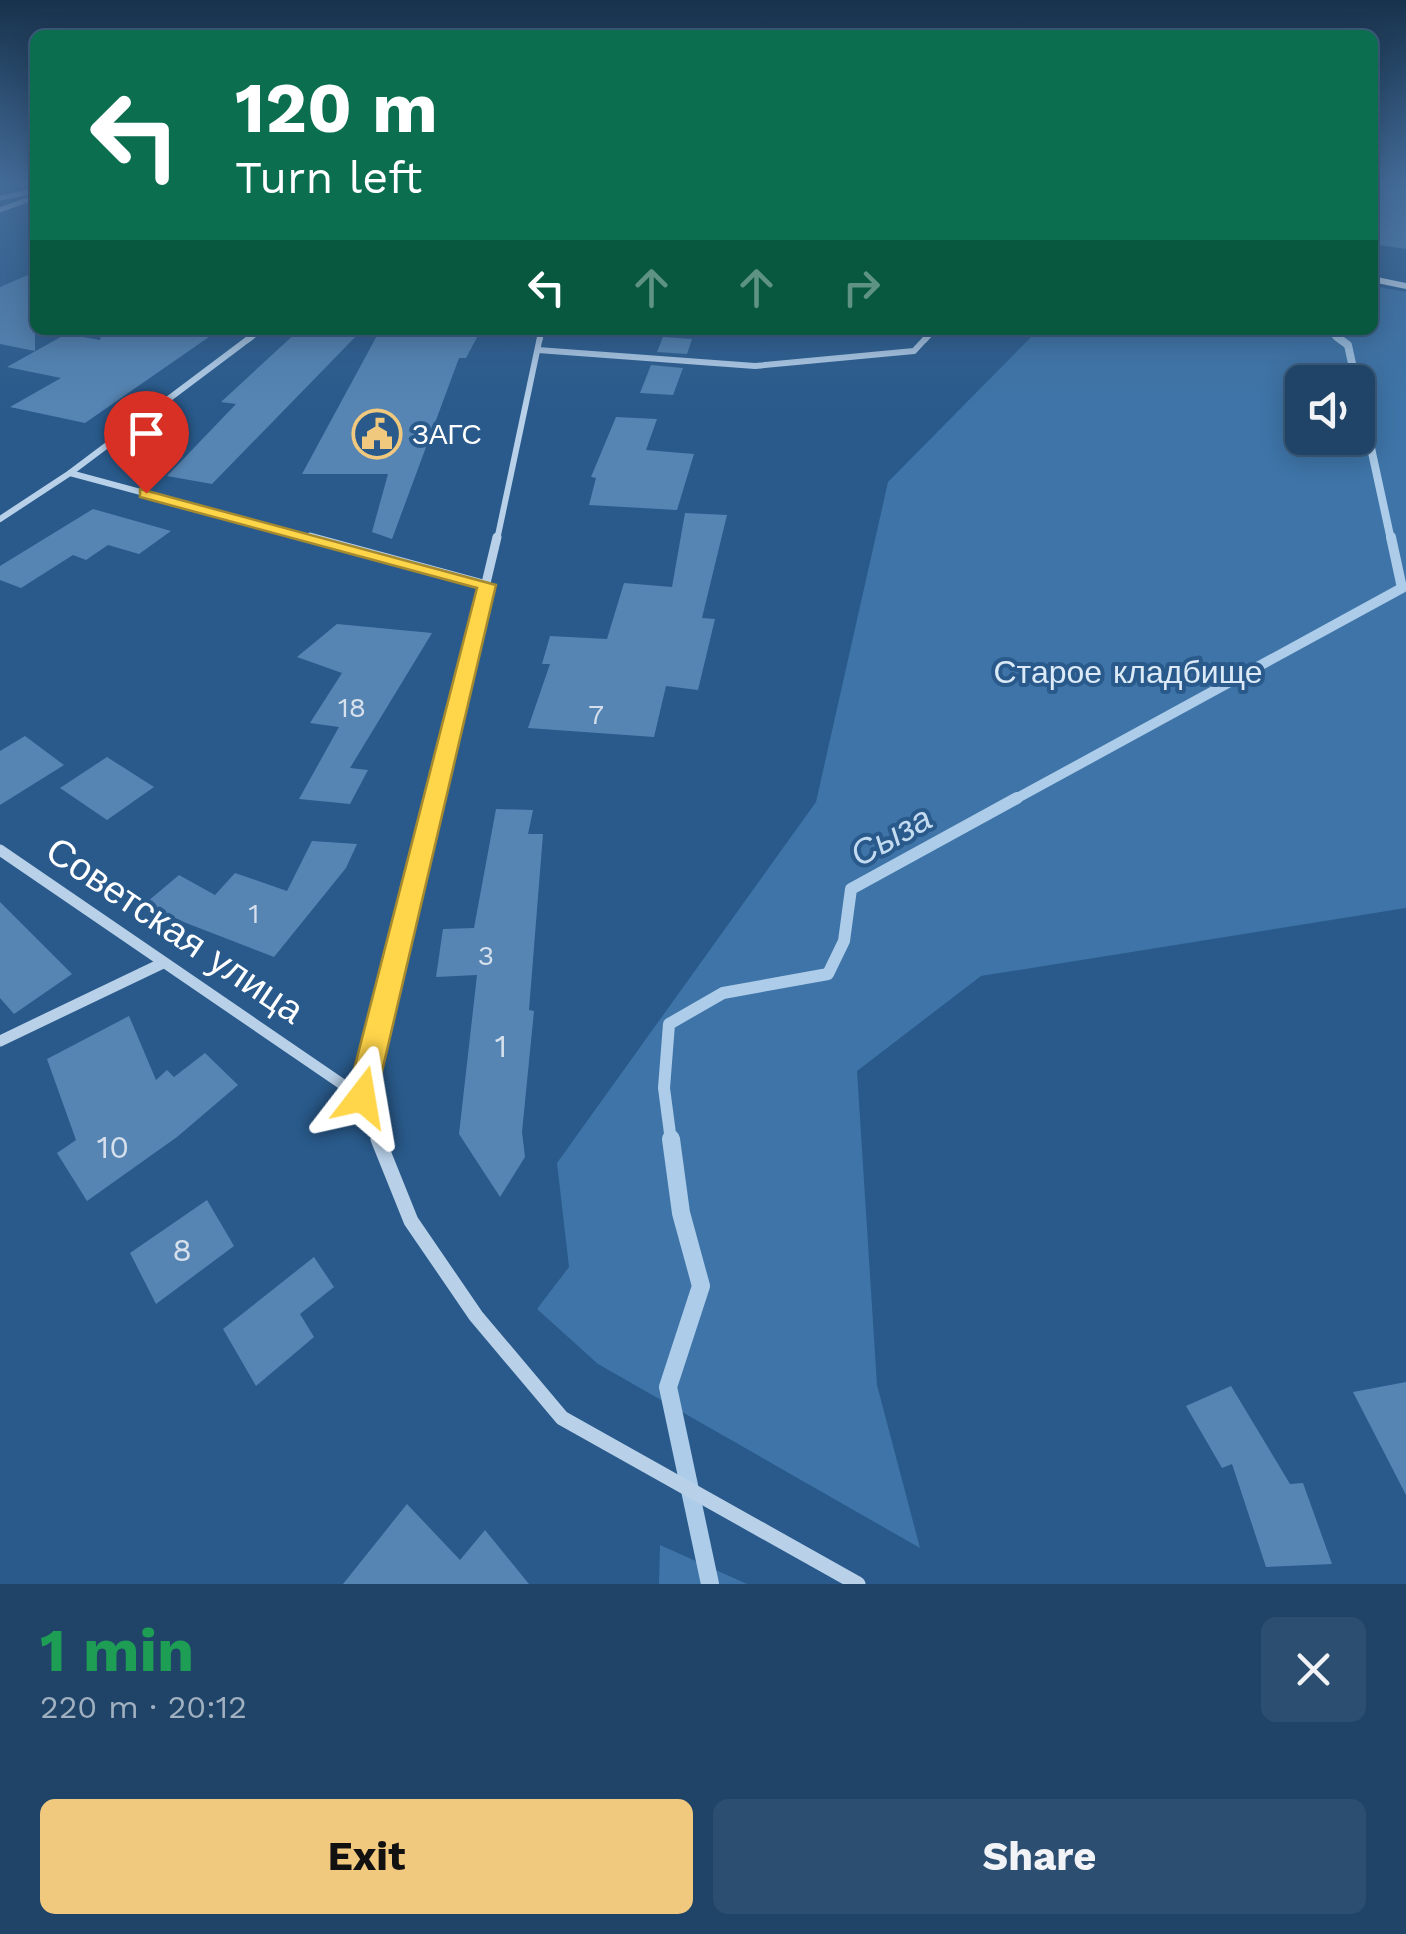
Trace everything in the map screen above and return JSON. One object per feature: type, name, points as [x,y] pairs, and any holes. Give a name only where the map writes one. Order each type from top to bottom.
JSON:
[{"type":"main road","points":[[1378,280],[1406,286]]},
{"type":"street","points":[[2,516],[70,473],[254,335]]},
{"type":"street","points":[[541,335],[487,585],[362,1097],[411,1220],[476,1316],[562,1418],[858,1584]]},
{"type":"street","points":[[538,350],[754,366],[914,351],[929,335]]},
{"type":"street","points":[[70,473],[487,585]]},
{"type":"street","name":"Советская улица","points":[[0,850],[362,1097]]},
{"type":"street","points":[[0,1041],[163,963]]},
{"type":"green space","name":"Старое кладбище","points":[[1378,287],[1406,292],[1406,908],[981,976],[857,1071],[877,1385],[920,1548],[598,1364],[537,1309],[569,1267],[557,1163],[816,802],[888,482],[1033,335],[1378,335]]},
{"type":"green space","points":[[660,1545],[747,1584],[659,1584]]},
{"type":"building","points":[[30,274],[30,335],[35,335],[35,351],[0,344],[0,287]]},
{"type":"building","points":[[64,335],[100,340],[101,335],[212,335],[85,423],[10,407],[61,378],[7,367]]},
{"type":"building","points":[[294,335],[357,335],[212,484],[167,476],[236,404],[221,402]]},
{"type":"building","points":[[377,335],[478,335],[466,358],[459,358],[392,539],[372,532],[388,474],[302,474]]},
{"type":"building","points":[[663,337],[692,339],[687,354],[657,352]]},
{"type":"building","points":[[651,365],[683,368],[673,395],[640,393]]},
{"type":"building","points":[[616,417],[657,419],[646,450],[694,454],[677,510],[589,505],[596,478],[591,477]]},
{"type":"building","points":[[93,509],[171,531],[139,554],[108,545],[86,560],[73,555],[21,588],[0,580],[0,566]]},
{"type":"building","points":[[685,513],[727,515],[702,618],[715,619],[698,690],[666,686],[654,737],[528,728],[550,664],[542,664],[550,636],[607,639],[624,583],[672,587]]},
{"type":"building","points":[[337,624],[432,633],[350,768],[368,770],[350,804],[299,799],[339,727],[310,723],[342,673],[297,657]]},
{"type":"building","points":[[25,736],[64,765],[0,805],[0,751]]},
{"type":"building","points":[[107,757],[154,787],[107,820],[60,788]]},
{"type":"building","points":[[496,809],[533,810],[528,834],[543,834],[529,1010],[534,1011],[522,1132],[525,1157],[500,1197],[459,1134],[477,975],[436,977],[443,929],[474,928]]},
{"type":"building","points":[[312,841],[357,844],[346,868],[274,957],[181,921],[147,902],[179,875],[215,895],[235,873],[287,891]]},
{"type":"building","points":[[0,902],[72,974],[14,1014],[0,998]]},
{"type":"building","points":[[129,1016],[156,1080],[167,1070],[174,1077],[205,1053],[238,1085],[177,1137],[87,1201],[57,1153],[76,1140],[47,1059]]},
{"type":"building","points":[[207,1200],[234,1246],[156,1304],[130,1253]]},
{"type":"building","points":[[314,1257],[334,1287],[300,1314],[314,1337],[256,1386],[223,1329]]},
{"type":"building","points":[[1406,1382],[1406,1495],[1353,1392]]},
{"type":"building","points":[[1231,1386],[1290,1484],[1303,1483],[1332,1564],[1266,1567],[1232,1464],[1222,1468],[1186,1406]]},
{"type":"building","points":[[407,1504],[460,1560],[485,1530],[529,1584],[343,1584]]},
{"type":"waterway","name":"Сыза","points":[[1334,335],[1341,340]]},
{"type":"waterway","name":"Сыза","points":[[1337,337],[1348,345],[1352,365]]},
{"type":"waterway","name":"Сыза","points":[[1373,455],[1391,540]]},
{"type":"waterway","name":"Сыза","points":[[1012,801],[1402,588],[1391,537]]},
{"type":"waterway","name":"Сыза","points":[[671,1141],[664,1088],[669,1024],[723,993],[828,974],[844,941],[851,889],[1017,798]]},
{"type":"waterway","name":"Сыза","points":[[671,1139],[681,1213],[701,1286],[668,1387],[710,1584]]},
{"type":"place","name":"ЗАГС","points":[[377,434]]},
{"type":"route","points":[[146,493],[487,585],[362,1097]]}]
